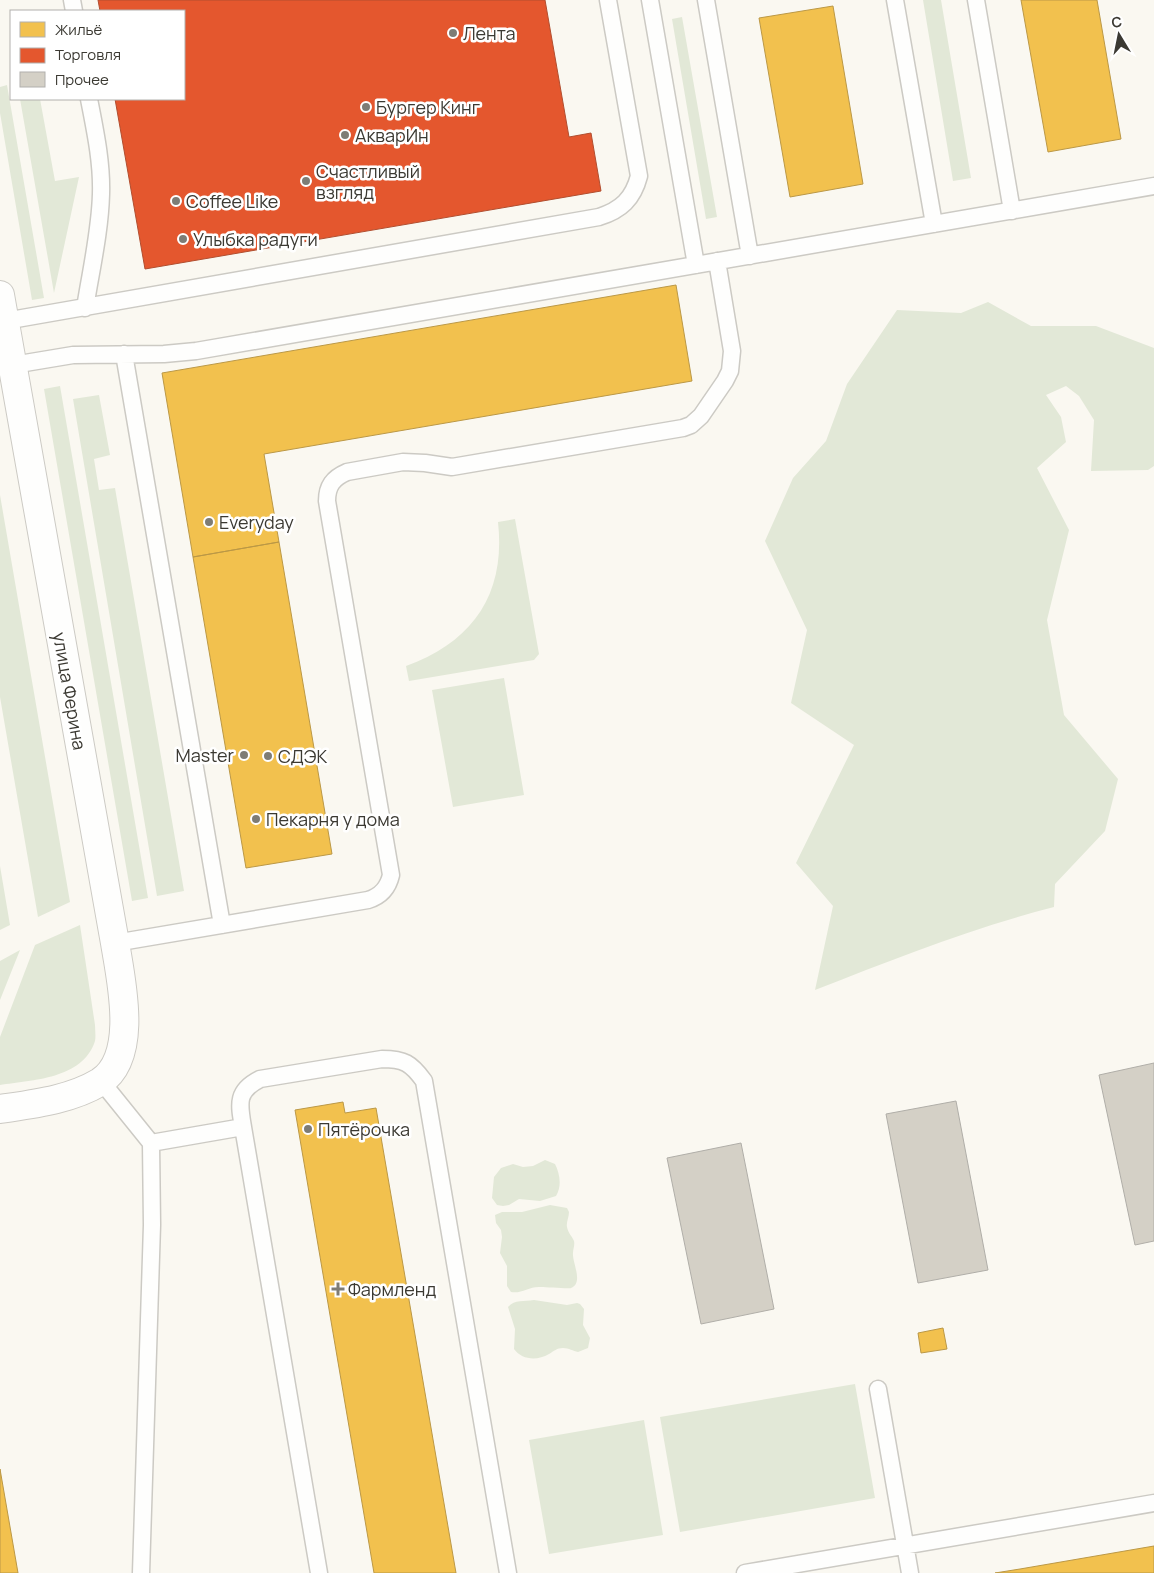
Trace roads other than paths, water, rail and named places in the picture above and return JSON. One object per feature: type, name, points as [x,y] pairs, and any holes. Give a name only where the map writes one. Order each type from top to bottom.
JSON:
[{"type":"street","name":"улица Ферина","points":[[2,308],[9,372],[115,943],[125,1008],[123,1041],[115,1066],[101,1081]]},
{"type":"street","points":[[0,1109],[73,1094],[101,1081]]},
{"type":"lane","points":[[2,308],[85,308],[613,213],[631,197],[639,176],[608,0]]},
{"type":"lane","points":[[651,0],[696,265]]},
{"type":"lane","points":[[706,0],[750,256]]},
{"type":"lane","points":[[895,0],[934,224]]},
{"type":"lane","points":[[976,0],[1012,211]]},
{"type":"lane","points":[[85,308],[98,229],[101,194],[100,160],[89,100]]},
{"type":"lane","points":[[9,372],[73,356],[164,354],[196,351],[1154,186]]},
{"type":"lane","points":[[115,943],[368,900],[376,897],[386,888],[391,875],[327,501],[327,494],[331,484],[340,475],[347,472],[403,462],[425,463],[446,467],[462,466],[683,428],[691,425],[701,416],[725,381],[732,361],[717,262]]},
{"type":"lane","points":[[124,354],[222,925]]},
{"type":"lane","points":[[319,1573],[240,1101],[243,1092],[249,1085],[260,1080],[382,1059],[396,1059],[406,1062],[415,1069],[424,1081],[508,1573]]},
{"type":"lane","points":[[101,1081],[150,1143],[152,1226],[141,1573]]},
{"type":"lane","points":[[150,1143],[243,1127]]},
{"type":"lane","points":[[878,1389],[910,1573]]},
{"type":"lane","points":[[745,1573],[802,1568],[905,1546],[1154,1503]]},
{"type":"place","name":"Лента","points":[[453,33]]},
{"type":"place","name":"Бургер Кинг","points":[[366,107]]},
{"type":"place","name":"АкварИн","points":[[345,135]]},
{"type":"place","name":"Счастливый взгляд","points":[[306,181]]},
{"type":"place","name":"Coffee Like","points":[[176,201]]},
{"type":"place","name":"Улыбка радуги","points":[[183,239]]},
{"type":"place","name":"Everyday","points":[[209,522]]},
{"type":"place","name":"Master","points":[[244,755]]},
{"type":"place","name":"СДЭК","points":[[268,756]]},
{"type":"place","name":"Пекарня у дома","points":[[256,819]]},
{"type":"place","name":"Пятёрочка","points":[[308,1129]]},
{"type":"place","name":"Фармленд","points":[[338,1289]]}]
